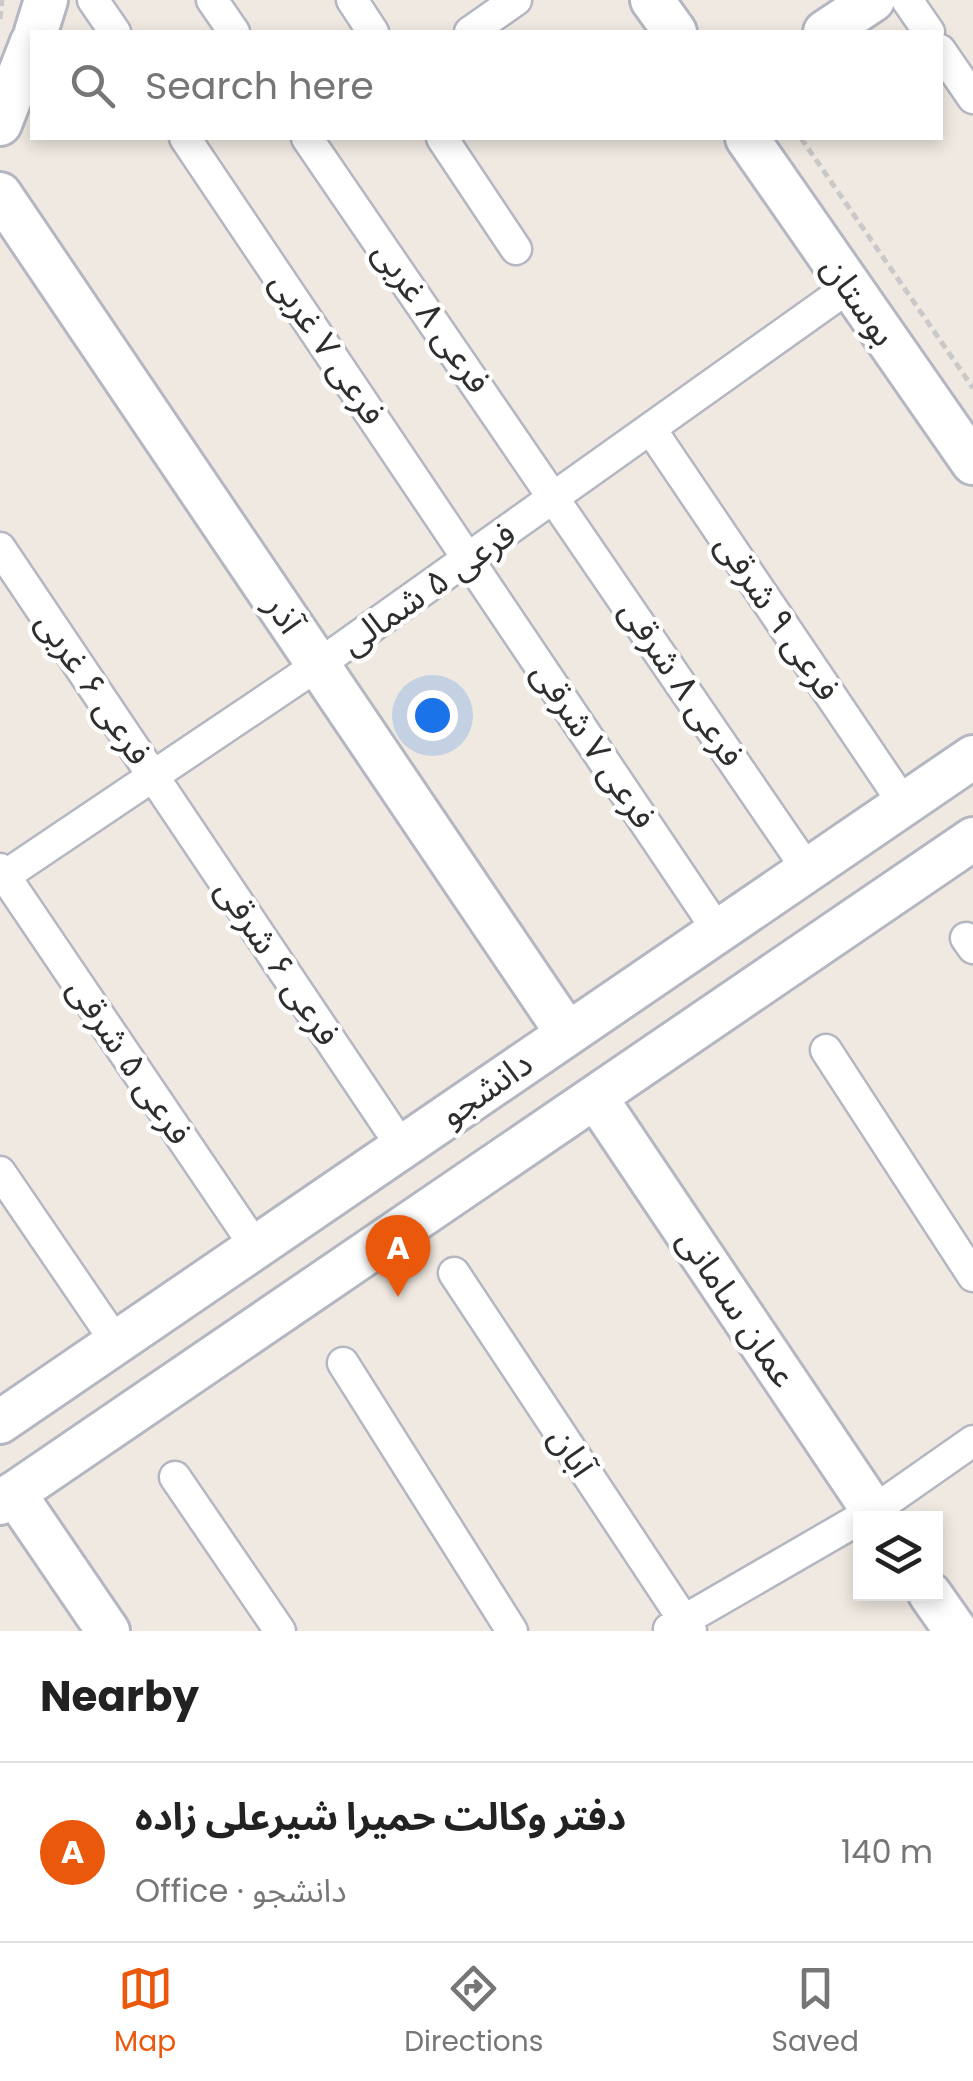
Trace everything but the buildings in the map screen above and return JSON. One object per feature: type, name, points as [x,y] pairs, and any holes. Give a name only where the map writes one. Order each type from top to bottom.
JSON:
[{"type":"main road","points":[[37,30],[46,0]]},
{"type":"main road","points":[[652,0],[674,30]]},
{"type":"main road","points":[[828,30],[874,0]]},
{"type":"main road","points":[[0,124],[30,47]]},
{"type":"main road","name":"بوستان","points":[[747,140],[973,463]]},
{"type":"main road","name":"آذر","points":[[0,194],[567,1034]]},
{"type":"main road","name":"دانشجو","points":[[0,1422],[973,757]]},
{"type":"main road","points":[[889,814],[913,880]]},
{"type":"main road","name":"دانشجو","points":[[7,1498],[973,839]]},
{"type":"main road","name":"عمان سامانی","points":[[596,1098],[874,1511]]},
{"type":"main road","points":[[7,1498],[108,1631]]},
{"type":"main road","points":[[935,1601],[956,1631]]},
{"type":"street","points":[[92,0],[113,30]]},
{"type":"street","points":[[212,0],[233,30]]},
{"type":"street","points":[[352,0],[372,30]]},
{"type":"street","points":[[473,30],[516,0]]},
{"type":"street","points":[[907,0],[928,30]]},
{"type":"street","points":[[943,54],[973,98]]},
{"type":"street","name":"فرعی ۷ غربی","points":[[187,140],[470,558]]},
{"type":"street","name":"فرعی ۸ غربی","points":[[313,140],[557,497]]},
{"type":"street","points":[[443,140],[516,249]]},
{"type":"street","name":"فرعی ۵ شمالی","points":[[2,874],[154,778],[318,665],[652,431],[848,287]]},
{"type":"street","name":"فرعی ۹ شرقی","points":[[652,431],[889,814]]},
{"type":"street","name":"فرعی ۸ شرقی","points":[[557,497],[807,869]]},
{"type":"street","name":"فرعی ۶ غربی","points":[[0,548],[154,778]]},
{"type":"street","name":"فرعی ۷ شرقی","points":[[470,558],[718,931]]},
{"type":"street","name":"فرعی ۶ شرقی","points":[[154,778],[402,1147]]},
{"type":"street","name":"فرعی ۵ شرقی","points":[[2,874],[255,1246]]},
{"type":"street","points":[[826,1050],[973,1276]]},
{"type":"street","points":[[0,1172],[116,1342]]},
{"type":"street","name":"آبان","points":[[454,1273],[680,1627]]},
{"type":"street","points":[[344,1363],[512,1631]]},
{"type":"street","points":[[880,1511],[973,1440]]},
{"type":"street","points":[[175,1477],[280,1631]]},
{"type":"street","points":[[680,1627],[853,1527]]},
{"type":"path","points":[[0,19],[2,0]]},
{"type":"path","points":[[803,140],[973,388]]},
{"type":"place","name":"دفتر وکالت حمیرا شیرعلی زاده","points":[[398,1297]]}]
